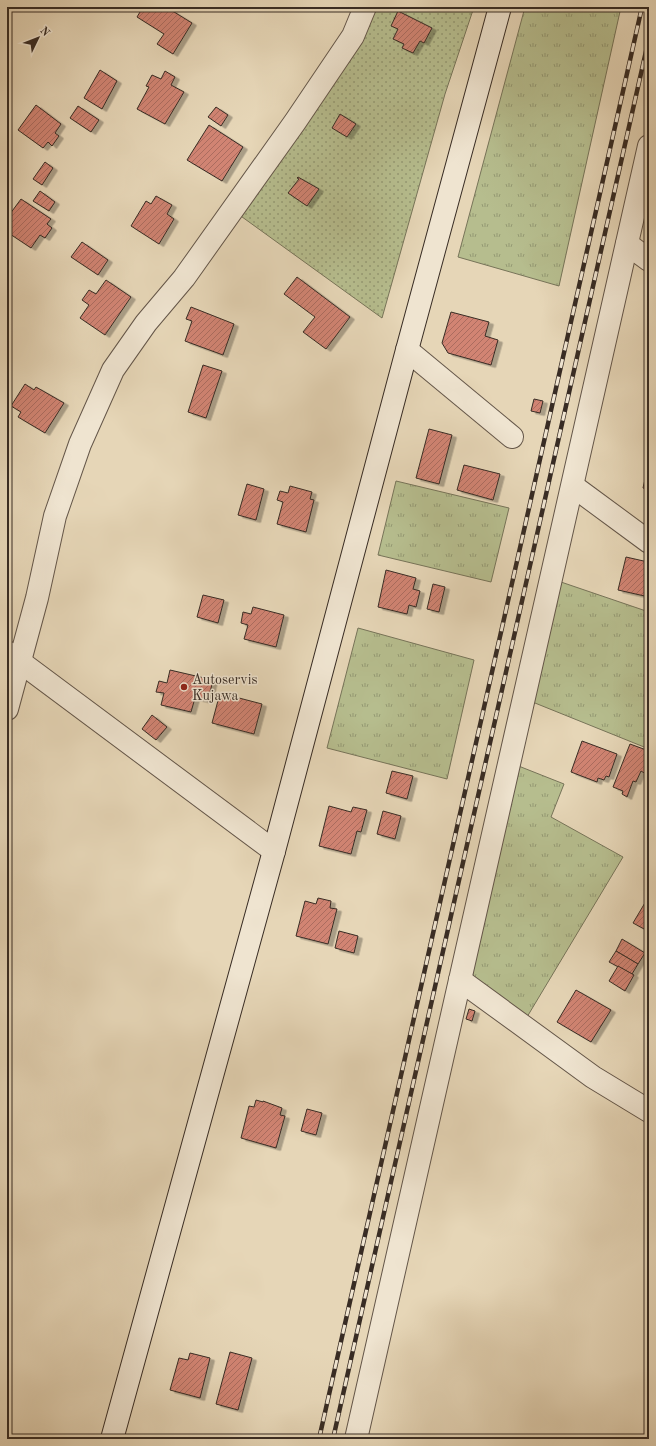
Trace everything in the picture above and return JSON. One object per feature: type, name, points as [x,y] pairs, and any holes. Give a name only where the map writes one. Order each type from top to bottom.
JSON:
[{"type":"street","points":[[7,709],[14,657],[37,598],[56,516],[80,444],[113,370],[146,323],[184,278],[295,122],[353,36],[365,7]]},
{"type":"street","points":[[112,1439],[274,851],[500,7]]},
{"type":"street","points":[[356,1439],[649,146]]},
{"type":"street","points":[[627,244],[649,260]]},
{"type":"street","points":[[407,350],[512,437]]},
{"type":"street","points":[[573,486],[649,542]]},
{"type":"street","points":[[14,657],[274,851]]},
{"type":"street","points":[[460,980],[593,1077],[649,1111]]},
{"type":"green space","points":[[374,7],[474,7],[445,94],[382,318],[238,214]]},
{"type":"green space","points":[[525,7],[621,7],[559,286],[458,257]]},
{"type":"green space","points":[[396,481],[509,508],[491,582],[378,555]]},
{"type":"green space","points":[[558,581],[649,612],[649,749],[530,701]]},
{"type":"green space","points":[[358,628],[474,660],[447,779],[327,748]]},
{"type":"green space","points":[[516,765],[564,784],[551,817],[623,857],[527,1017],[472,976]]},
{"type":"building","points":[[143,7],[166,7],[192,23],[173,54],[157,44],[164,34],[137,17]]},
{"type":"building","points":[[398,11],[432,28],[424,43],[420,41],[413,53],[402,48],[404,44],[393,39],[398,29],[391,26]]},
{"type":"building","points":[[100,70],[117,81],[102,109],[84,98]]},
{"type":"building","points":[[165,71],[175,77],[171,85],[184,92],[165,124],[137,109],[149,87],[146,86],[152,75],[161,79]]},
{"type":"building","points":[[36,105],[61,124],[55,133],[59,136],[52,146],[48,142],[43,148],[18,130]]},
{"type":"building","points":[[78,106],[99,120],[91,132],[70,118]]},
{"type":"building","points":[[216,107],[228,115],[221,126],[208,117]]},
{"type":"building","points":[[340,114],[356,124],[347,137],[332,128]]},
{"type":"building","points":[[209,125],[243,147],[222,181],[187,160]]},
{"type":"building","points":[[45,162],[53,168],[42,185],[33,179]]},
{"type":"building","points":[[298,177],[319,189],[307,206],[288,193],[299,179],[297,178]]},
{"type":"building","points":[[40,191],[55,202],[49,211],[33,201]]},
{"type":"building","points":[[156,196],[172,205],[167,214],[174,219],[159,244],[131,226],[146,201],[151,204]]},
{"type":"building","points":[[21,199],[51,219],[47,224],[52,228],[45,238],[40,235],[31,248],[7,232],[7,218]]},
{"type":"building","points":[[82,242],[108,260],[98,275],[71,257]]},
{"type":"building","points":[[297,277],[350,317],[326,349],[303,332],[315,317],[284,294]]},
{"type":"building","points":[[106,280],[131,297],[105,335],[80,318],[89,305],[82,300],[89,290],[96,294]]},
{"type":"building","points":[[191,307],[234,324],[223,355],[185,341],[192,321],[186,319]]},
{"type":"building","points":[[451,312],[489,322],[485,336],[498,340],[491,365],[448,353],[442,343]]},
{"type":"building","points":[[203,365],[222,371],[206,418],[188,412]]},
{"type":"building","points":[[25,384],[34,390],[36,387],[64,403],[45,433],[18,417],[21,412],[11,406]]},
{"type":"building","points":[[534,399],[543,401],[540,413],[531,411]]},
{"type":"building","points":[[429,429],[452,435],[439,484],[416,478]]},
{"type":"building","points":[[649,462],[649,490],[643,488]]},
{"type":"building","points":[[464,465],[500,474],[493,500],[457,490]]},
{"type":"building","points":[[247,484],[264,489],[256,520],[238,515]]},
{"type":"building","points":[[290,486],[312,492],[310,499],[314,500],[306,532],[277,524],[283,502],[277,500],[280,491],[288,493]]},
{"type":"building","points":[[626,557],[648,562],[649,559],[649,597],[618,590]]},
{"type":"building","points":[[386,570],[416,578],[413,589],[420,591],[416,607],[409,605],[407,614],[378,607]]},
{"type":"building","points":[[433,584],[445,587],[439,612],[427,609]]},
{"type":"building","points":[[203,595],[224,600],[218,623],[197,617]]},
{"type":"building","points":[[253,607],[284,615],[276,647],[244,639],[248,625],[241,623],[243,612],[251,614]]},
{"type":"building","name":"Autoservis Kujawa","points":[[170,670],[213,680],[208,701],[195,698],[191,712],[161,705],[164,693],[156,692],[159,681],[167,683]]},
{"type":"building","points":[[220,693],[262,704],[254,734],[212,723]]},
{"type":"building","points":[[152,715],[167,727],[156,740],[142,729]]},
{"type":"building","points":[[582,741],[617,754],[609,777],[606,776],[604,780],[598,778],[597,782],[571,772]]},
{"type":"building","points":[[630,744],[649,751],[649,766],[646,774],[641,771],[636,782],[633,781],[627,797],[622,794],[623,791],[613,787]]},
{"type":"building","points":[[392,771],[413,776],[407,799],[386,793]]},
{"type":"building","points":[[329,806],[351,812],[353,807],[367,810],[361,832],[357,831],[351,854],[319,846]]},
{"type":"building","points":[[383,811],[401,816],[395,839],[377,834]]},
{"type":"building","points":[[649,896],[649,934],[645,932],[646,930],[633,923]]},
{"type":"building","points":[[318,898],[331,901],[330,908],[337,909],[328,944],[296,936],[305,901],[316,904]]},
{"type":"building","points":[[339,931],[358,936],[354,953],[335,948]]},
{"type":"building","points":[[622,939],[645,953],[638,964],[616,951]]},
{"type":"building","points":[[616,951],[638,964],[632,974],[609,962]]},
{"type":"building","points":[[618,966],[634,975],[625,991],[609,981]]},
{"type":"building","points":[[576,990],[611,1010],[591,1042],[557,1022]]},
{"type":"building","points":[[469,1009],[475,1011],[472,1021],[466,1019]]},
{"type":"building","points":[[256,1100],[282,1108],[280,1115],[285,1116],[276,1148],[241,1138],[249,1106],[254,1107]]},
{"type":"building","points":[[307,1109],[322,1113],[316,1135],[301,1131]]},
{"type":"building","points":[[230,1352],[252,1358],[238,1410],[216,1404]]},
{"type":"building","points":[[190,1353],[210,1358],[200,1398],[170,1390],[179,1358],[188,1360]]},
{"type":"railway","points":[[319,1439],[642,7]]},
{"type":"railway","points":[[333,1439],[649,38]]},
{"type":"place","name":"Autoservis Kujawa","points":[[184,687]]}]
